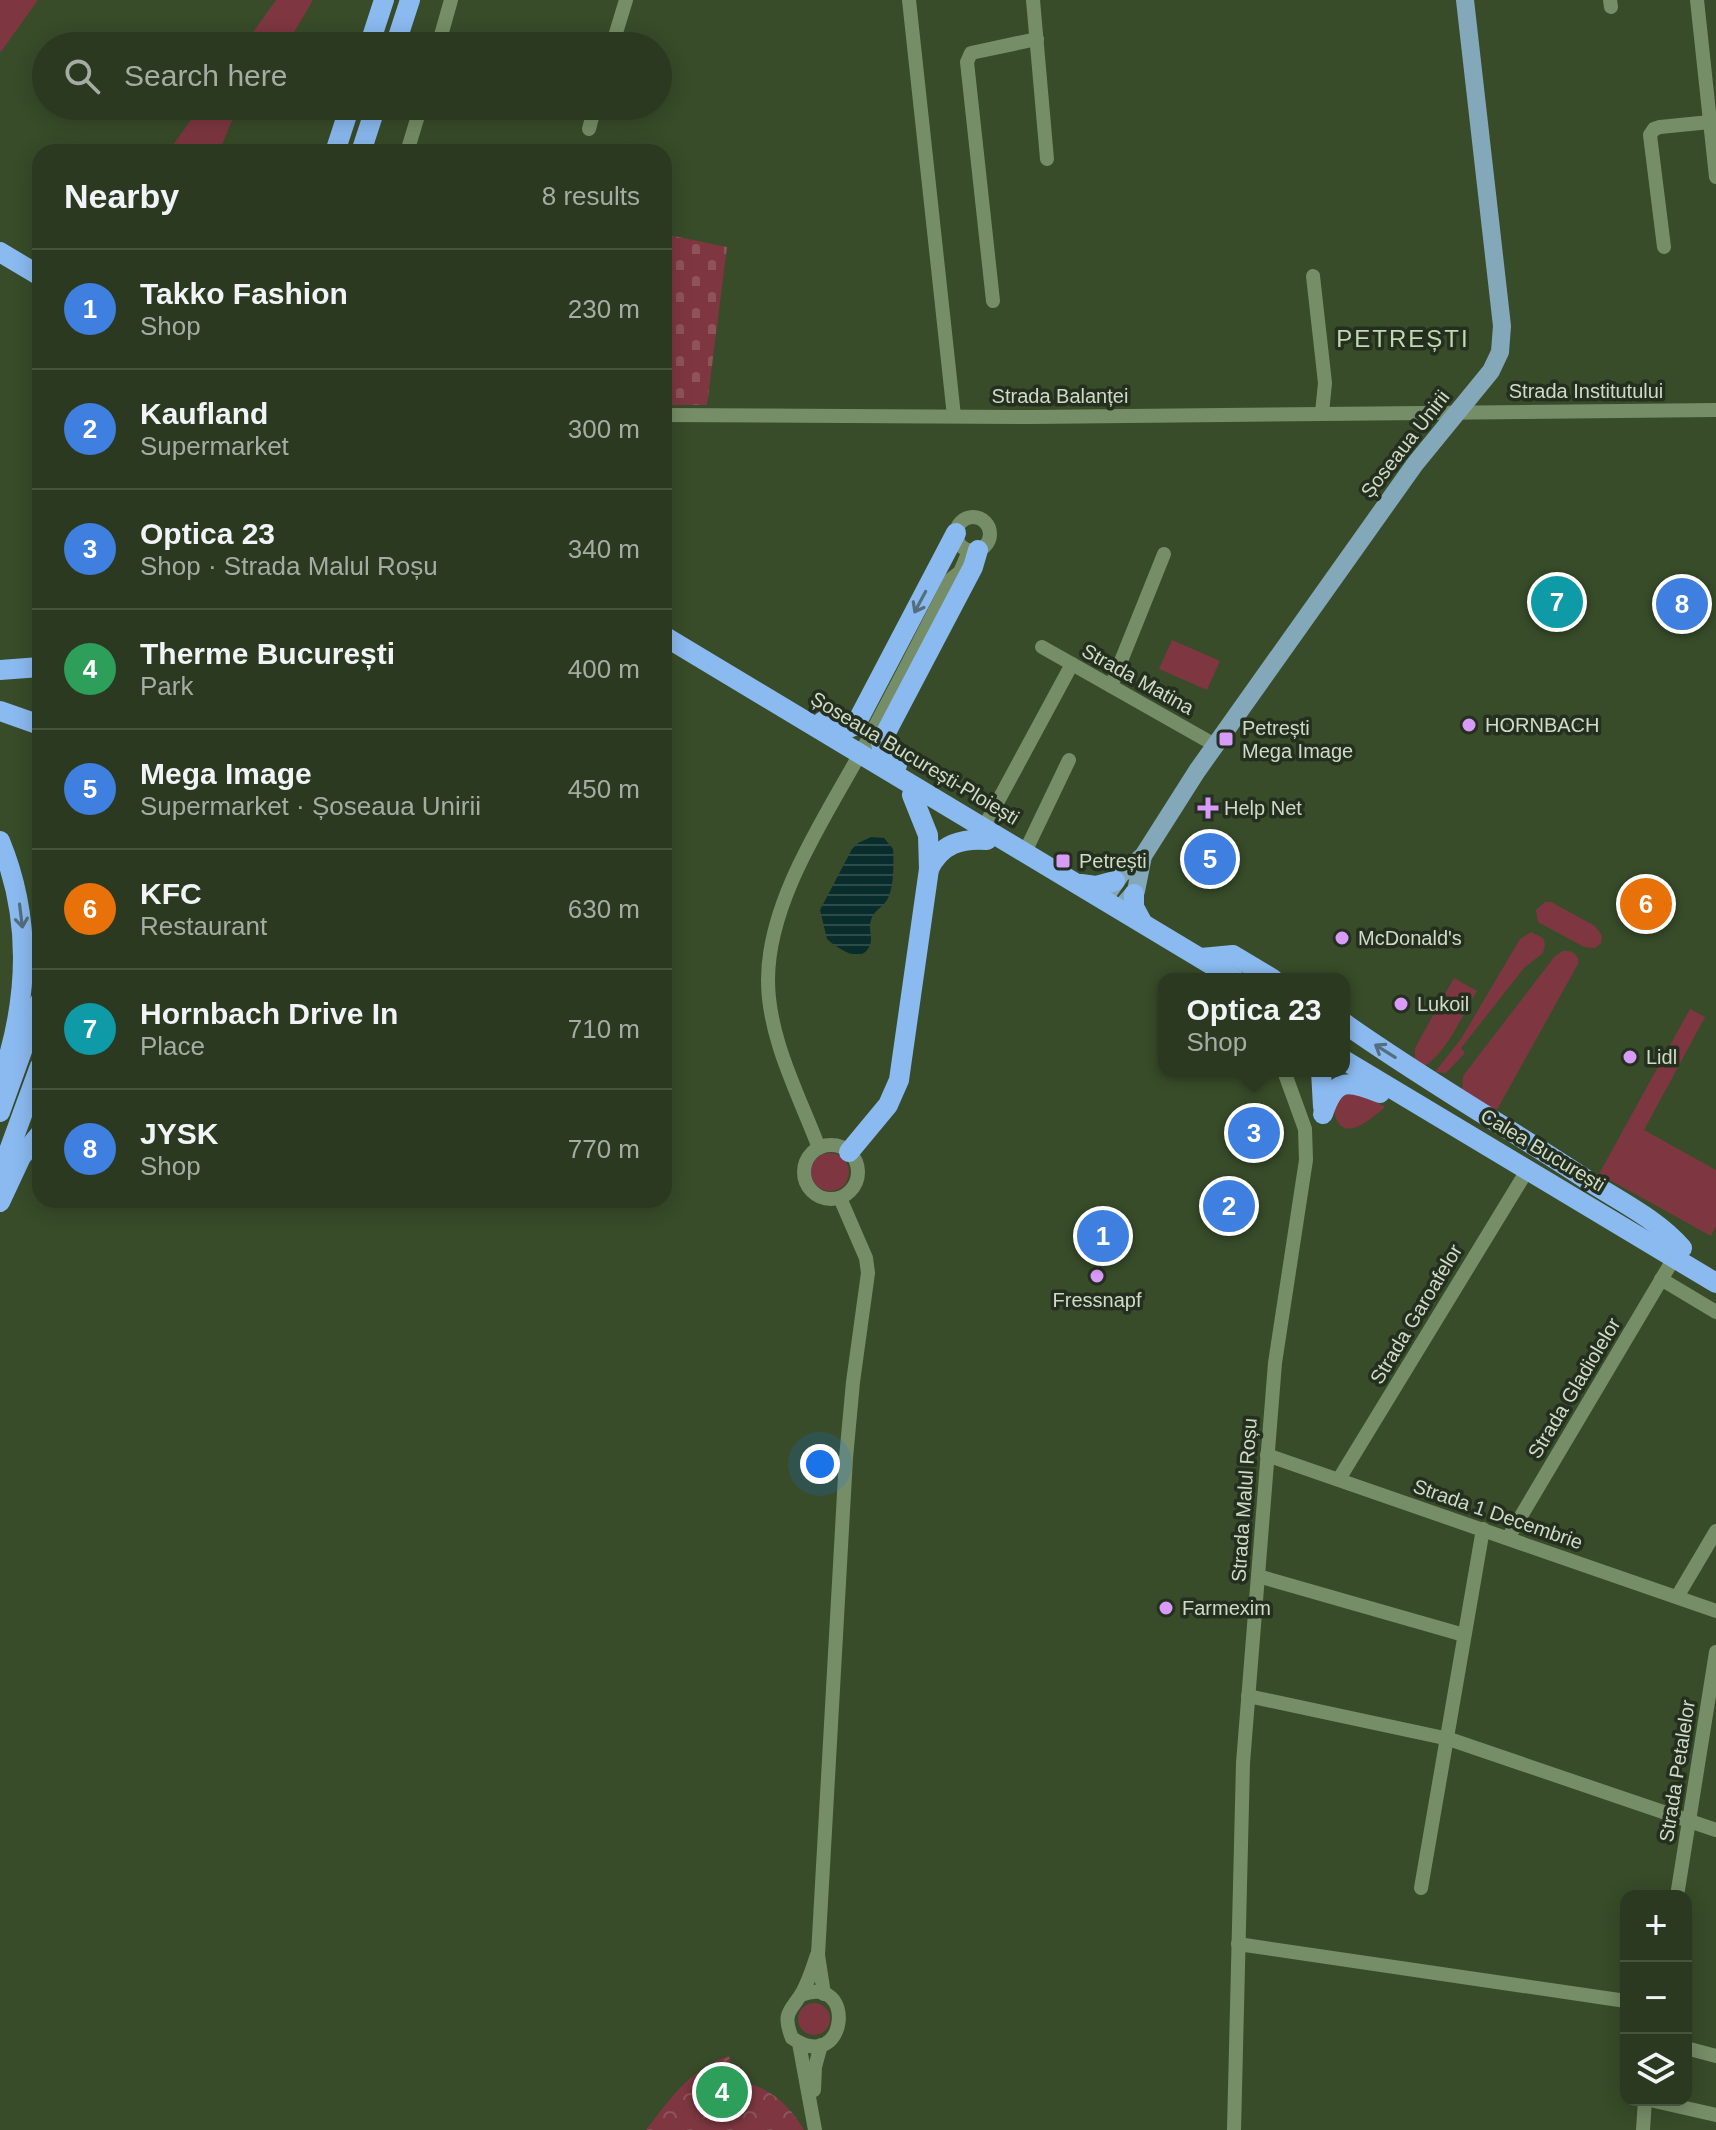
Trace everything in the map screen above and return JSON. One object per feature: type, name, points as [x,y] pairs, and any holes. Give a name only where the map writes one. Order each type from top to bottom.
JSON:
[{"type":"highway","points":[[374,32],[384,0]]},
{"type":"highway","points":[[400,32],[410,0]]},
{"type":"highway","points":[[338,144],[345,120]]},
{"type":"highway","points":[[364,144],[371,120]]},
{"type":"highway","points":[[0,240],[32,259]]},
{"type":"highway","points":[[0,252],[32,271]]},
{"type":"highway","points":[[731,676],[759,681],[837,729],[854,726],[966,544]]},
{"type":"highway","points":[[960,812],[947,795],[887,759],[880,750],[885,733],[973,567],[966,544]]},
{"type":"highway","name":"Șoseaua București-Ploiești","points":[[672,641],[960,812],[985,833],[1110,906]]},
{"type":"highway","name":"Șoseaua București-Ploiești","points":[[672,653],[912,795],[1081,884],[1139,927]]},
{"type":"highway","points":[[0,670],[32,668]]},
{"type":"highway","points":[[0,711],[32,722]]},
{"type":"highway","points":[[849,1152],[882,1113],[896,1089],[929,869],[926,829],[912,795]]},
{"type":"highway","points":[[929,869],[938,854],[949,845],[985,833]]},
{"type":"highway","points":[[0,841],[19,903],[23,957],[19,1017],[0,1084]]},
{"type":"highway","points":[[1081,884],[1096,886],[1115,881]]},
{"type":"highway","points":[[1134,894],[1139,927],[1204,973]]},
{"type":"highway","points":[[1139,927],[1225,973]]},
{"type":"highway","points":[[1201,958],[1233,955],[1263,973]]},
{"type":"highway","points":[[0,1112],[32,1023]]},
{"type":"highway","points":[[1350,1027],[1660,1228],[1678,1253]]},
{"type":"highway","name":"Calea București","points":[[1350,1050],[1678,1253],[1716,1283]]},
{"type":"highway","name":"Calea București","points":[[1350,1064],[1528,1169],[1678,1253],[1716,1269]]},
{"type":"highway","points":[[1321,1077],[1323,1114],[1333,1092],[1341,1085],[1351,1083],[1445,1120]]},
{"type":"highway","points":[[0,1175],[32,1088]]},
{"type":"highway","points":[[0,1202],[21,1157],[32,1144]]},
{"type":"main road","name":"Șoseaua Unirii","points":[[1115,881],[1143,856],[1215,745],[1409,472],[1491,371],[1500,352],[1502,334],[1465,0]]},
{"type":"main road","name":"Șoseaua Unirii","points":[[1134,894],[1143,856]]},
{"type":"main road","points":[[1110,906],[1115,881]]},
{"type":"main road","points":[[1110,906],[1134,894]]},
{"type":"street","points":[[442,32],[451,0]]},
{"type":"street","points":[[616,32],[626,0]]},
{"type":"street","points":[[909,0],[954,416]]},
{"type":"street","points":[[1033,0],[1047,159]]},
{"type":"street","points":[[1697,0],[1716,177]]},
{"type":"street","points":[[993,301],[967,62],[971,53],[1037,39]]},
{"type":"street","points":[[409,144],[417,120]]},
{"type":"street","points":[[589,129],[591,120]]},
{"type":"street","points":[[1664,247],[1650,135],[1660,127],[1710,122]]},
{"type":"street","points":[[1313,276],[1325,383],[1322,413]]},
{"type":"street","name":"Strada Institutului","points":[[1457,412],[1716,410]]},
{"type":"street","name":"Strada Balanței","points":[[672,415],[1457,412]]},
{"type":"street","points":[[819,1148],[775,1029],[768,982],[769,957],[780,909],[951,579],[960,572],[966,544]]},
{"type":"street","points":[[1111,686],[1164,554]]},
{"type":"street","name":"Strada Matina","points":[[1042,647],[1215,745]]},
{"type":"street","points":[[985,833],[1072,664]]},
{"type":"street","points":[[1025,852],[1069,760]]},
{"type":"street","name":"Strada Malul Roșu","points":[[1234,2130],[1243,1763],[1276,1350],[1306,1160],[1305,1129],[1286,1077]]},
{"type":"street","points":[[834,1145],[849,1152],[856,1163],[858,1176],[852,1190],[840,1198],[820,1198],[806,1183],[804,1167],[812,1153],[834,1145]]},
{"type":"street","name":"Strada Garoafelor","points":[[1339,1479],[1528,1169]]},
{"type":"street","points":[[824,1994],[818,1955],[846,1458],[868,1273],[866,1258],[840,1198]]},
{"type":"street","name":"Strada Gladiolelor","points":[[1508,1538],[1678,1253]]},
{"type":"street","points":[[1661,1279],[1716,1312]]},
{"type":"street","name":"Strada 1 Decembrie","points":[[1267,1455],[1716,1611]]},
{"type":"street","points":[[1421,1888],[1483,1529]]},
{"type":"street","points":[[1677,1597],[1716,1531]]},
{"type":"street","points":[[1258,1576],[1464,1635]]},
{"type":"street","name":"Strada Petalelor","points":[[1678,1890],[1716,1652]]},
{"type":"street","points":[[1248,1696],[1449,1739],[1716,1830]]},
{"type":"street","points":[[1238,1944],[1620,2000]]},
{"type":"street","points":[[801,1995],[824,1994],[837,2005],[840,2022],[832,2039],[821,2045],[799,2043],[791,2036],[788,2019],[818,1955]]},
{"type":"street","points":[[799,2043],[814,2128]]},
{"type":"street","points":[[814,2128],[813,2083],[821,2045]]},
{"type":"street","points":[[1692,2050],[1716,2056]]},
{"type":"street","points":[[1643,2130],[1647,2106]]},
{"type":"street","points":[[1675,2106],[1716,2115]]},
{"type":"green space","points":[[0,0],[38,0],[0,53]]},
{"type":"green space","points":[[276,0],[313,0],[294,32],[253,32]]},
{"type":"green space","points":[[191,120],[232,120],[222,144],[174,144]]},
{"type":"green space","points":[[672,236],[727,247],[707,405],[672,405]]},
{"type":"green space","points":[[1172,640],[1220,661],[1207,690],[1159,669]]},
{"type":"green space","points":[[1545,902],[1551,902],[1595,926],[1602,936],[1601,943],[1595,948],[1584,947],[1538,922],[1536,910]]},
{"type":"green space","points":[[1531,932],[1543,938],[1543,953],[1524,968],[1461,1048],[1465,1053],[1446,1073],[1435,1072],[1461,1039],[1520,939]]},
{"type":"green space","points":[[1563,951],[1574,954],[1578,964],[1494,1115],[1462,1092],[1463,1076],[1555,956]]},
{"type":"green space","points":[[1454,978],[1477,991],[1448,1041],[1425,1066],[1415,1061],[1415,1048]]},
{"type":"green space","points":[[1690,1009],[1705,1017],[1644,1130],[1716,1170],[1716,1226],[1711,1236],[1599,1174]]},
{"type":"green space","points":[[1360,1092],[1385,1107],[1363,1124],[1348,1129],[1341,1126],[1334,1108],[1344,1093]]},
{"type":"green space","points":[[830,1153],[843,1159],[849,1172],[843,1185],[830,1191],[817,1185],[811,1172],[817,1159]]},
{"type":"green space","points":[[814,2003],[825,2008],[830,2019],[825,2030],[814,2035],[803,2030],[798,2019],[803,2008]]},
{"type":"green space","points":[[729,2056],[735,2081],[757,2086],[776,2097],[804,2130],[646,2130],[692,2077],[715,2061]]},
{"type":"water","points":[[871,837],[884,838],[893,849],[892,882],[887,900],[871,920],[870,945],[866,951],[856,955],[827,939],[820,910],[852,849]]},
{"type":"place","name":"Hornbach Drive In","points":[[1557,602]]},
{"type":"place","name":"JYSK","points":[[1682,604]]},
{"type":"place","name":"HORNBACH","points":[[1469,725]]},
{"type":"place","name":"Petrești Mega Image","points":[[1226,739]]},
{"type":"place","name":"Help Net","points":[[1208,808]]},
{"type":"place","name":"Mega Image","points":[[1210,859]]},
{"type":"place","name":"Petrești","points":[[1063,861]]},
{"type":"place","name":"KFC","points":[[1646,904]]},
{"type":"place","name":"McDonald's","points":[[1342,938]]},
{"type":"place","name":"Lukoil","points":[[1401,1004]]},
{"type":"place","name":"Lidl","points":[[1630,1057]]},
{"type":"place","name":"Optica 23","points":[[1254,1133]]},
{"type":"place","name":"Kaufland","points":[[1229,1206]]},
{"type":"place","name":"Takko Fashion","points":[[1103,1236]]},
{"type":"place","name":"Fressnapf","points":[[1097,1276]]},
{"type":"place","name":"Farmexim","points":[[1166,1608]]},
{"type":"place","name":"Therme București","points":[[722,2092]]},
{"type":"district","name":"PETREȘTI","points":[[1403,338]]}]
